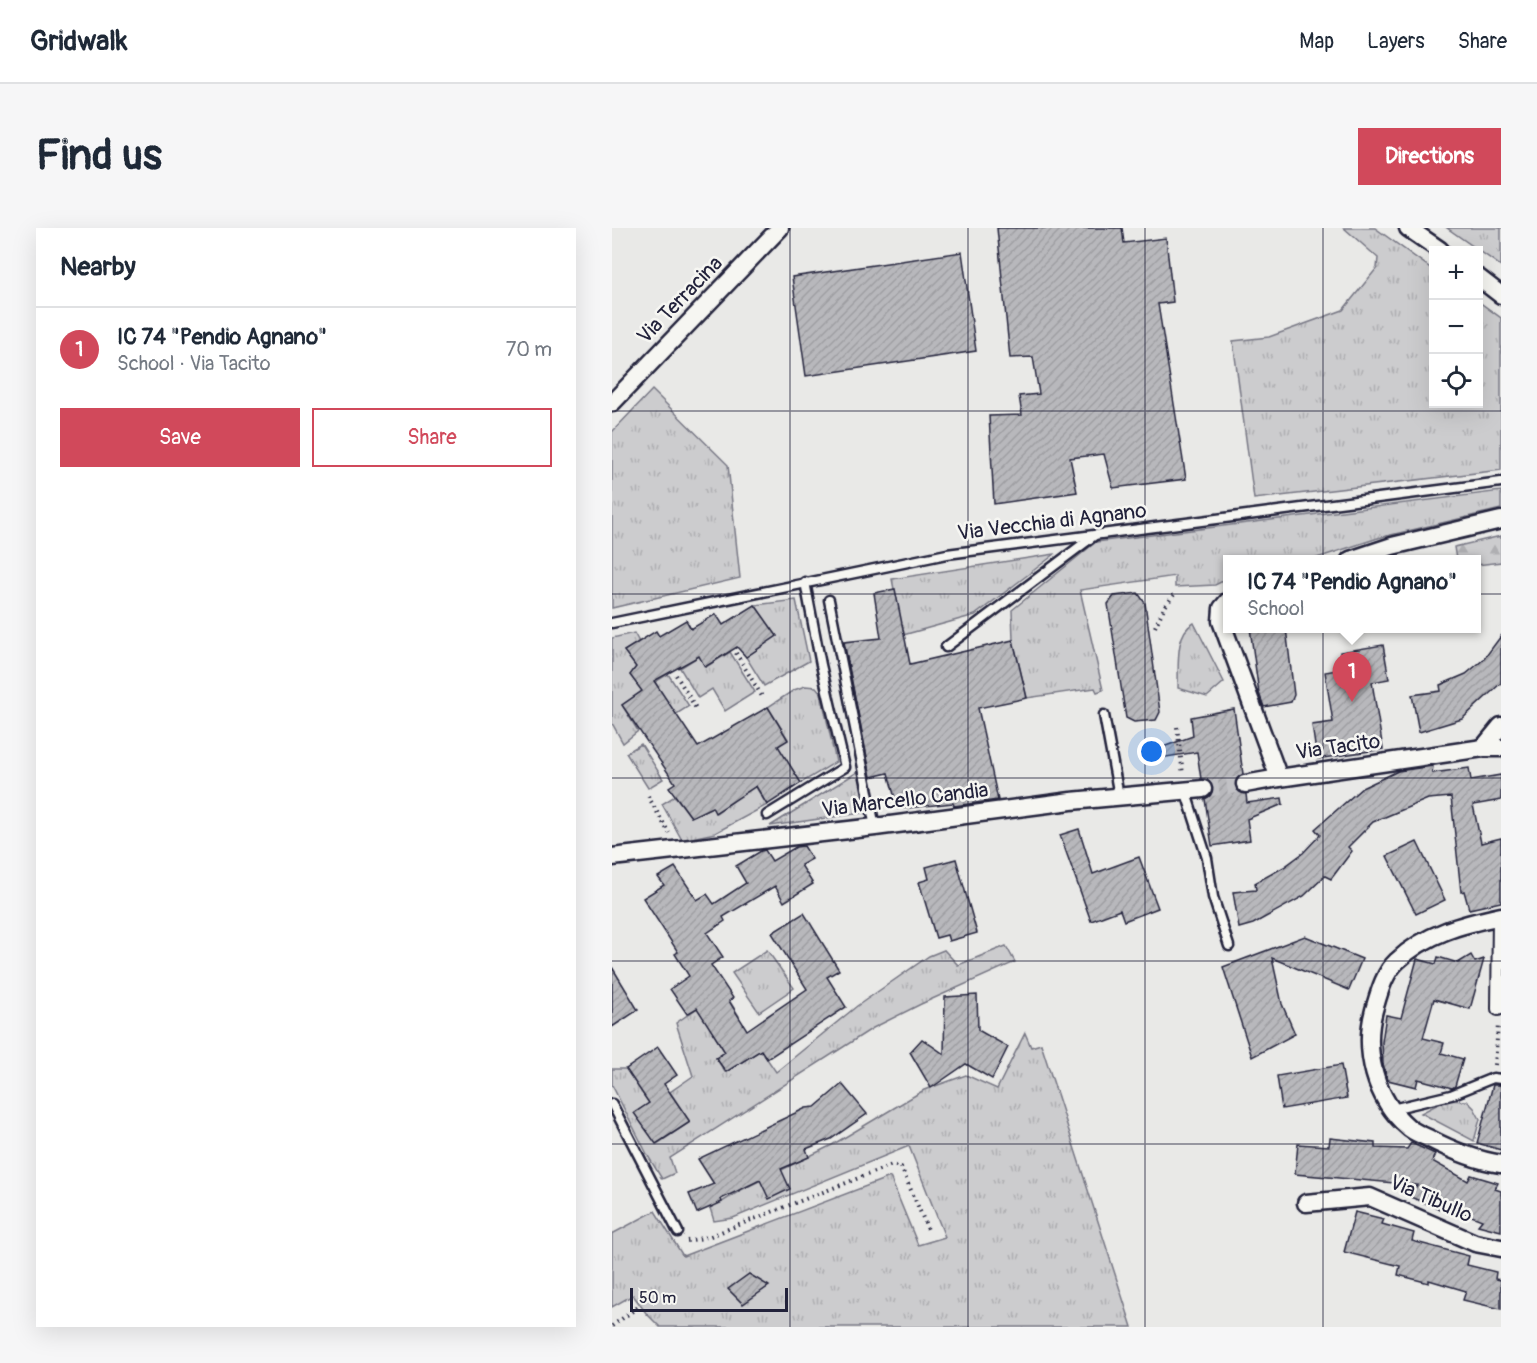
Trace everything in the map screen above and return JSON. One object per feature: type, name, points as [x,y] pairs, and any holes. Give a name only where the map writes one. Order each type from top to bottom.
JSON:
[{"type":"street","name":"Via Terracina","points":[[612,403],[780,228]]},
{"type":"street","points":[[1408,228],[1434,246]]},
{"type":"street","points":[[1483,281],[1501,295]]},
{"type":"street","points":[[1365,555],[1392,546],[1501,520]]},
{"type":"street","name":"Via Tacito","points":[[1223,607],[1221,621],[1223,626]]},
{"type":"street","name":"Via Tacito","points":[[1225,633],[1279,778],[1483,748],[1501,748]]},
{"type":"street","points":[[1483,748],[1501,726]]},
{"type":"street","points":[[1245,784],[1279,778]]},
{"type":"street","name":"Via Marcello Candia","points":[[612,857],[1119,796],[1203,789]]},
{"type":"street","points":[[1498,1009],[1500,916],[1465,924],[1429,937],[1397,961],[1385,977],[1371,1021],[1370,1051],[1378,1086],[1392,1109],[1409,1128],[1443,1146],[1480,1161],[1501,1164]]},
{"type":"street","name":"Via Tibullo","points":[[1306,1203],[1370,1197],[1475,1243],[1501,1248]]},
{"type":"lane","name":"Via Vecchia di Agnano","points":[[612,623],[947,554],[1501,482]]},
{"type":"lane","points":[[946,647],[1096,535]]},
{"type":"lane","points":[[766,815],[845,766],[821,665],[805,582]]},
{"type":"lane","points":[[829,600],[875,827]]},
{"type":"lane","points":[[1104,715],[1119,796]]},
{"type":"lane","points":[[1185,790],[1208,858],[1213,897],[1229,946]]},
{"type":"lane","points":[[1392,1109],[1451,1095],[1497,1078]]},
{"type":"lane","points":[[612,1104],[678,1232]]},
{"type":"path","points":[[1155,627],[1164,608],[1176,592]]},
{"type":"path","points":[[736,653],[763,698]]},
{"type":"path","points":[[676,675],[697,711]]},
{"type":"path","points":[[1177,727],[1185,790]]},
{"type":"path","points":[[648,796],[678,850]]},
{"type":"path","points":[[1497,1078],[1498,1009]]},
{"type":"path","points":[[678,1232],[689,1242],[708,1237],[892,1165],[901,1167],[929,1232]]},
{"type":"path","points":[[612,1326],[638,1307]]},
{"type":"green space","points":[[1344,228],[1375,228],[1429,267],[1429,408],[1483,408],[1483,305],[1501,318],[1501,470],[1254,499],[1233,341],[1269,337],[1343,310],[1377,268],[1378,258]]},
{"type":"green space","points":[[1447,228],[1501,228],[1501,266],[1483,253],[1483,246],[1473,246]]},
{"type":"green space","points":[[652,390],[728,465],[740,578],[612,608],[612,432]]},
{"type":"green space","points":[[1501,491],[1501,509],[1378,538],[1326,555],[1223,555],[1223,581],[1215,585],[1175,587],[1175,576],[1080,590],[1103,690],[1097,692],[1095,688],[1027,698],[1013,640],[1012,610],[1096,542]]},
{"type":"green space","points":[[1501,536],[1501,562],[1481,564],[1481,555],[1455,555],[1454,547]]},
{"type":"green space","points":[[1055,554],[975,615],[903,635],[892,579]]},
{"type":"green space","points":[[796,600],[809,661],[764,686],[746,657],[777,636],[755,605]]},
{"type":"green space","points":[[1194,623],[1224,682],[1207,697],[1178,688],[1180,643],[1183,635]]},
{"type":"green space","points":[[634,633],[639,642],[624,651],[636,667],[630,675],[642,691],[622,705],[638,731],[623,743],[612,723],[612,638]]},
{"type":"green space","points":[[730,652],[755,692],[725,711],[712,689],[698,698],[680,668],[699,656],[706,667]]},
{"type":"green space","points":[[668,674],[689,706],[675,715],[655,682]]},
{"type":"green space","points":[[805,686],[816,687],[821,693],[836,762],[801,783],[785,758],[774,763],[768,753],[788,739],[768,707],[794,690]]},
{"type":"green space","points":[[641,744],[663,779],[648,788],[626,753]]},
{"type":"green space","points":[[859,771],[868,812],[770,826]]},
{"type":"green space","points":[[751,779],[767,805],[715,833],[682,840],[662,804],[675,796],[691,817],[712,807],[716,813],[732,802]]},
{"type":"green space","points":[[1006,946],[1015,962],[873,1028],[670,1158],[675,1173],[662,1179],[612,1085],[612,1069],[626,1069],[649,1103],[635,1113],[657,1144],[690,1122],[670,1092],[693,1076],[676,1023],[706,1002],[729,1000],[739,1016],[713,1033],[725,1052],[716,1058],[725,1072],[761,1050],[776,1072],[857,1006],[929,956],[944,950],[958,965]]},
{"type":"green space","points":[[767,950],[794,988],[759,1012],[732,973]]},
{"type":"green space","points":[[1025,1033],[1031,1047],[1041,1044],[1132,1327],[660,1327],[633,1295],[612,1307],[612,1234],[655,1211],[683,1256],[890,1177],[918,1245],[945,1237],[909,1146],[733,1218],[714,1221],[710,1208],[832,1145],[924,1090],[966,1075],[997,1089]]},
{"type":"green space","points":[[1446,1100],[1467,1101],[1474,1108],[1480,1119],[1474,1141],[1421,1113]]},
{"type":"building","points":[[997,228],[1122,228],[1124,243],[1166,238],[1173,302],[1158,304],[1186,479],[1113,488],[1104,454],[1070,458],[1077,492],[994,504],[989,416],[1022,415],[1019,396],[1039,394],[1033,357],[1010,358]]},
{"type":"building","points":[[962,252],[976,351],[806,376],[792,277]]},
{"type":"building","points":[[895,589],[910,664],[1013,640],[1027,698],[978,708],[998,800],[954,806],[953,803],[898,809],[888,773],[871,777],[844,642],[881,638],[874,593]]},
{"type":"building","points":[[1138,593],[1145,603],[1160,712],[1156,720],[1134,722],[1126,718],[1108,604],[1114,596]]},
{"type":"building","points":[[755,605],[777,636],[746,657],[737,647],[705,667],[699,656],[654,681],[698,747],[768,707],[788,740],[778,746],[801,783],[767,805],[756,786],[715,813],[712,807],[691,817],[669,787],[675,783],[622,705],[642,691],[630,675],[636,667],[624,651],[656,631],[659,636],[686,620],[691,629],[716,614],[723,625]]},
{"type":"building","points":[[1251,633],[1287,633],[1294,695],[1291,702],[1264,707],[1259,693]]},
{"type":"building","points":[[1501,636],[1501,683],[1462,719],[1419,732],[1412,695],[1441,691],[1440,685],[1466,674],[1484,659]]},
{"type":"building","points":[[1383,645],[1389,679],[1372,682],[1383,749],[1317,759],[1312,725],[1333,722],[1325,672],[1343,669],[1340,652]]},
{"type":"building","points":[[1234,709],[1243,774],[1235,780],[1237,790],[1246,794],[1247,803],[1282,798],[1283,804],[1247,819],[1250,840],[1212,846],[1205,799],[1212,794],[1213,787],[1208,780],[1201,779],[1197,752],[1154,759],[1152,751],[1193,736],[1191,717]]},
{"type":"building","points":[[1433,766],[1432,773],[1469,768],[1471,780],[1501,775],[1501,800],[1473,805],[1481,843],[1501,838],[1501,902],[1469,909],[1464,891],[1461,892],[1451,797],[1428,799],[1373,822],[1348,847],[1352,851],[1331,879],[1325,876],[1304,896],[1253,924],[1239,928],[1233,892],[1256,890],[1255,883],[1284,867],[1303,853],[1320,835],[1315,829],[1362,788],[1398,771]]},
{"type":"building","points":[[1079,829],[1093,874],[1139,857],[1158,908],[1124,921],[1120,910],[1091,921],[1060,835]]},
{"type":"building","points":[[1417,842],[1445,900],[1416,914],[1387,856]]},
{"type":"building","points":[[804,846],[812,859],[801,865],[813,884],[784,902],[775,886],[723,917],[725,921],[707,933],[723,957],[711,965],[733,998],[729,1001],[747,1030],[807,989],[772,933],[804,913],[839,970],[827,977],[846,1007],[767,1059],[761,1050],[726,1072],[716,1058],[725,1052],[697,1008],[687,1014],[670,989],[689,976],[675,954],[678,952],[643,898],[664,885],[658,877],[675,867],[697,900],[707,894],[714,904],[746,883],[736,866],[761,851],[765,850],[772,861],[796,847]]},
{"type":"building","points":[[956,859],[977,933],[949,941],[947,935],[936,938],[919,882],[929,879],[926,867]]},
{"type":"building","points":[[1305,936],[1362,959],[1349,990],[1272,958],[1282,1004],[1295,1034],[1252,1057],[1223,967]]},
{"type":"building","points":[[1471,955],[1475,962],[1484,959],[1470,1009],[1434,999],[1423,1038],[1444,1043],[1441,1053],[1463,1059],[1455,1086],[1452,1088],[1418,1079],[1416,1087],[1388,1080],[1383,1064],[1382,1042],[1386,1015],[1401,1018],[1417,959],[1436,964],[1438,957],[1458,963]]},
{"type":"building","points":[[612,967],[638,1010],[612,1027]]},
{"type":"building","points":[[977,995],[978,1030],[1008,1047],[992,1079],[966,1064],[931,1088],[910,1052],[922,1039],[944,1054],[945,997]]},
{"type":"building","points":[[658,1047],[677,1075],[664,1084],[690,1122],[656,1144],[634,1113],[649,1103],[626,1069]]},
{"type":"building","points":[[1341,1065],[1347,1098],[1282,1109],[1277,1076]]},
{"type":"building","points":[[842,1084],[867,1114],[831,1139],[806,1149],[809,1157],[781,1169],[790,1189],[769,1199],[760,1180],[721,1199],[722,1202],[697,1213],[689,1194],[714,1184],[698,1159],[806,1108],[815,1107]]},
{"type":"building","points":[[1493,1085],[1501,1085],[1501,1150],[1477,1143]]},
{"type":"building","points":[[1330,1138],[1375,1143],[1375,1148],[1407,1149],[1411,1143],[1435,1154],[1432,1161],[1468,1181],[1471,1175],[1498,1183],[1495,1189],[1501,1191],[1501,1231],[1478,1225],[1482,1220],[1441,1204],[1439,1209],[1408,1196],[1417,1185],[1295,1174],[1298,1144],[1329,1146]]},
{"type":"building","points":[[1355,1212],[1384,1219],[1382,1224],[1414,1233],[1412,1241],[1469,1256],[1467,1265],[1496,1272],[1495,1279],[1501,1280],[1501,1309],[1463,1300],[1466,1291],[1429,1280],[1429,1283],[1398,1275],[1400,1266],[1344,1252]]},
{"type":"building","points":[[749,1274],[769,1286],[743,1304],[728,1289]]},
{"type":"tunnel","points":[[1203,789],[1245,784]]},
{"type":"place","name":"IC 74 \"Pendio Agnano\"","points":[[1352,702]]}]
